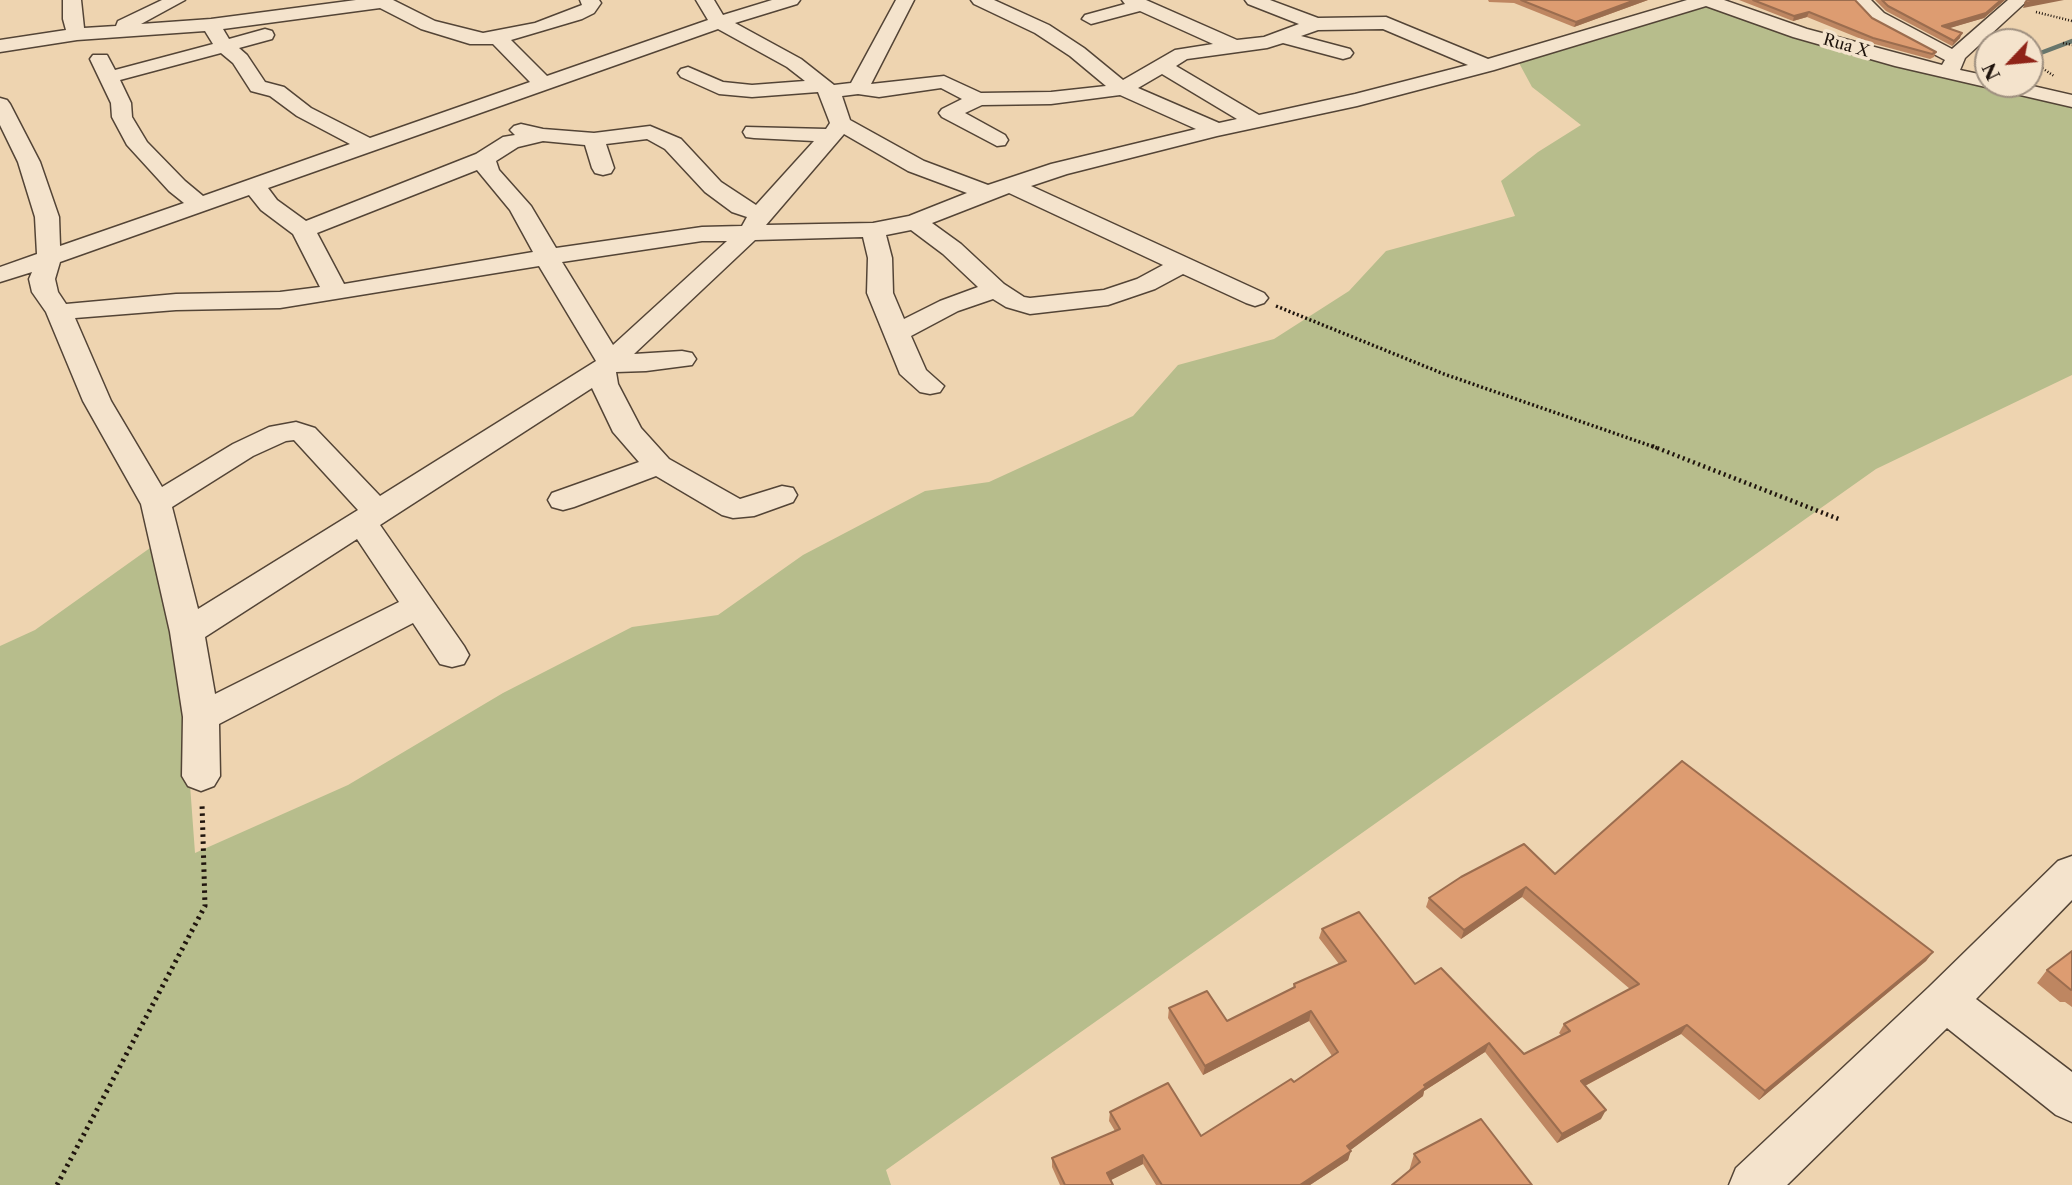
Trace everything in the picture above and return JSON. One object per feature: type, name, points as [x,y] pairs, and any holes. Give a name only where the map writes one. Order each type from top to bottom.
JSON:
[{"type":"street","points":[[72,0],[72,19],[93,33],[121,103],[122,117],[138,145],[177,186],[201,205]]},
{"type":"street","points":[[93,33],[176,0]]},
{"type":"street","points":[[0,46],[93,33],[211,25],[378,2],[448,32],[470,38],[498,38],[576,15],[588,9],[592,3],[589,0]]},
{"type":"street","points":[[705,0],[719,22],[794,63],[827,89],[836,129]]},
{"type":"street","points":[[0,275],[719,22],[792,0]]},
{"type":"street","points":[[858,88],[869,72],[905,0]]},
{"type":"street","points":[[980,0],[1042,29],[1077,52],[1122,89],[1217,130]]},
{"type":"street","points":[[1254,0],[1316,24]]},
{"type":"street","points":[[1861,0],[1878,17],[1952,65],[2017,4]]},
{"type":"street","points":[[59,312],[176,302],[280,300],[336,293],[755,223],[873,230],[915,222],[998,189],[1059,169],[1487,66],[1695,1]]},
{"type":"street","name":"Rua X","points":[[1695,1],[1902,62],[1952,65],[1974,75]]},
{"type":"street","points":[[108,76],[225,47],[378,2]]},
{"type":"street","points":[[1091,19],[1136,2],[1233,54]]},
{"type":"street","points":[[997,141],[949,113],[978,99],[1051,99],[1122,89],[1182,54],[1265,52],[1274,39],[1316,24],[1386,23],[1487,66]]},
{"type":"street","points":[[211,25],[225,47],[240,59],[258,87],[274,89],[304,112],[370,146]]},
{"type":"street","points":[[498,38],[544,84]]},
{"type":"street","points":[[1274,39],[1343,53]]},
{"type":"street","points":[[1163,66],[1256,122]]},
{"type":"street","points":[[688,73],[719,88],[761,90],[879,90],[944,82],[978,99]]},
{"type":"street","points":[[2044,95],[2072,101]]},
{"type":"street","points":[[0,104],[29,162],[47,217],[49,259],[42,279],[45,292],[59,312],[97,401],[156,504],[187,632],[201,717],[201,776]]},
{"type":"street","points":[[433,123],[441,127],[516,129],[543,135],[594,139],[650,132],[665,138],[713,187],[740,207],[755,223]]},
{"type":"street","points":[[187,632],[606,366],[755,223],[836,129]]},
{"type":"street","points":[[754,132],[774,135],[836,129],[916,166],[998,189],[1255,298]]},
{"type":"street","points":[[303,230],[484,159],[511,142],[543,135]]},
{"type":"street","points":[[594,139],[603,168]]},
{"type":"street","points":[[484,159],[489,172],[526,216],[606,366],[604,384],[628,432],[658,465],[733,508],[743,509],[782,495]]},
{"type":"street","points":[[254,186],[268,205],[303,230],[336,293]]},
{"type":"street","points":[[915,222],[952,249],[995,289],[1015,302],[1030,306],[1089,301],[1129,290],[1182,265]]},
{"type":"street","points":[[873,230],[880,258],[880,293],[914,374],[930,386]]},
{"type":"street","points":[[896,333],[949,306],[995,289]]},
{"type":"street","points":[[606,366],[682,359]]},
{"type":"street","points":[[156,504],[243,450],[279,433],[296,431],[305,434],[370,518],[418,606],[452,655]]},
{"type":"street","points":[[563,500],[658,465]]},
{"type":"street","points":[[201,717],[418,606]]},
{"type":"street","points":[[1760,1183],[2072,873]]},
{"type":"street","points":[[1945,1001],[2072,1100]]},
{"type":"path","points":[[2017,4],[2072,21]]},
{"type":"path","points":[[2063,43],[2072,45]]},
{"type":"path","points":[[1255,298],[1444,374],[1640,441],[1841,520]]},
{"type":"path","points":[[57,1185],[205,906],[201,776]]},
{"type":"green space","points":[[1703,6],[1727,10],[1783,30],[1974,79],[1974,98],[2044,97],[2072,104],[2072,375],[1876,469],[886,1170],[891,1185],[0,1185],[0,646],[35,630],[150,548],[183,689],[195,853],[348,785],[503,693],[632,627],[718,615],[803,555],[925,491],[989,482],[1133,416],[1178,365],[1274,339],[1349,291],[1386,251],[1515,216],[1501,181],[1538,152],[1581,125],[1532,87],[1519,63],[1628,31],[1689,8]]},
{"type":"building","points":[[1521,0],[1635,0],[1576,22]]},
{"type":"building","points":[[1753,0],[1855,0],[1872,18],[1936,52],[1932,54],[1873,38],[1809,12],[1794,16]]},
{"type":"building","points":[[1882,0],[2001,0],[1986,13],[1942,26],[1962,33],[1954,41],[1888,6]]},
{"type":"building","points":[[1682,761],[1933,952],[1765,1091],[1687,1025],[1581,1081],[1606,1110],[1562,1134],[1489,1043],[1424,1085],[1426,1087],[1347,1146],[1351,1151],[1300,1185],[1162,1185],[1143,1155],[1107,1173],[1113,1185],[1065,1185],[1052,1158],[1120,1129],[1110,1112],[1168,1083],[1201,1136],[1291,1079],[1294,1082],[1338,1052],[1311,1011],[1205,1066],[1169,1008],[1207,991],[1227,1021],[1295,987],[1294,984],[1346,961],[1322,929],[1359,912],[1415,984],[1441,968],[1524,1054],[1570,1031],[1564,1024],[1639,984],[1526,887],[1464,930],[1429,898],[1461,877],[1524,844],[1555,874]]},
{"type":"building","points":[[2072,951],[2072,989],[2071,990],[2047,970]]},
{"type":"building","points":[[1481,1119],[1532,1185],[1392,1185],[1420,1162],[1414,1154]]},
{"type":"waterway","points":[[2044,52],[2072,41]]}]
